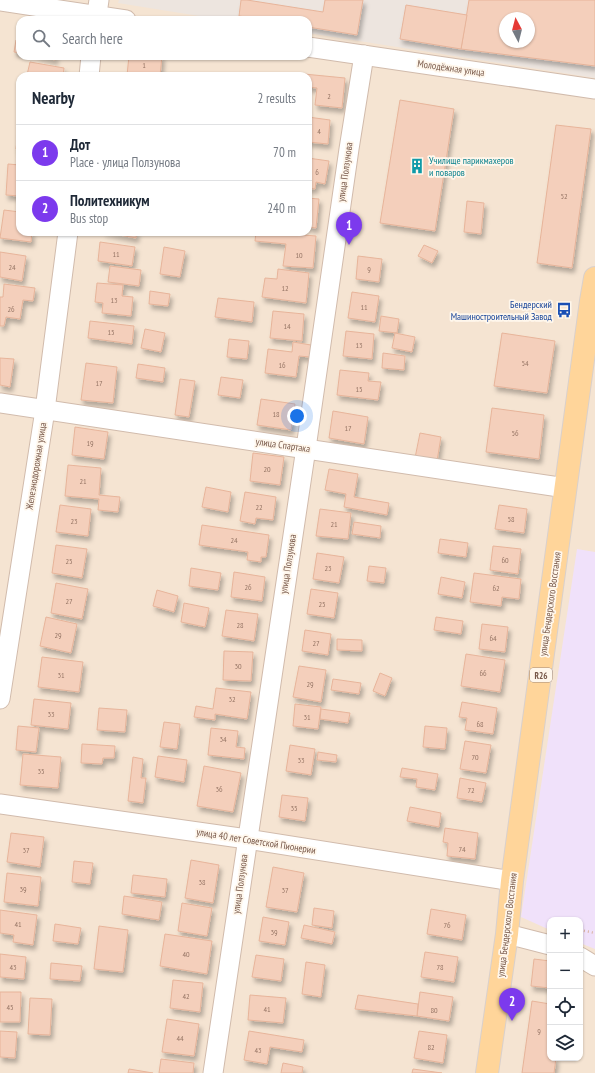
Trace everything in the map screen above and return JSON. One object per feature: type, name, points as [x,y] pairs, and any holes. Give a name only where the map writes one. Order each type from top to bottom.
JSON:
[{"type":"main road","name":"улица Бендерского Восстания","points":[[487,1073],[595,278]]},
{"type":"street","points":[[0,1],[97,12],[112,16]]},
{"type":"street","name":"Молодёжная улица","points":[[312,48],[595,89]]},
{"type":"street","name":"улица Ползунова","points":[[212,1073],[364,55]]},
{"type":"street","points":[[89,72],[91,60]]},
{"type":"street","name":"Железнодорожная улица","points":[[0,699],[45,410],[67,236]]},
{"type":"street","name":"улица Спартака","points":[[0,403],[566,488]]},
{"type":"street","name":"улица 40 лет Советской Пионерии","points":[[0,804],[247,839],[512,882]]},
{"type":"street","points":[[507,934],[547,944]]},
{"type":"street","points":[[583,959],[595,966]]},
{"type":"path","points":[[583,931],[595,933]]},
{"type":"shaded area","points":[[0,0],[595,0],[595,1073],[0,1073]]},
{"type":"shaded area","points":[[119,0],[595,0],[595,78],[312,34],[312,16],[199,16],[118,3]]},
{"type":"shaded area","points":[[577,549],[595,552],[595,949],[583,944],[583,917],[547,917],[547,929],[521,917]]},
{"type":"building","points":[[241,0],[323,12],[325,0],[363,0],[357,35],[312,28],[312,16],[239,16]]},
{"type":"building","points":[[469,0],[595,0],[595,66],[461,49]]},
{"type":"building","points":[[406,5],[467,15],[461,49],[400,39]]},
{"type":"building","points":[[16,40],[16,52],[14,52]]},
{"type":"building","points":[[129,60],[162,60],[160,72],[127,72]]},
{"type":"building","points":[[30,62],[64,68],[64,72],[28,72]]},
{"type":"building","points":[[312,75],[345,78],[342,108],[315,105],[317,88],[312,87]]},
{"type":"building","name":"Училище парикмахеров и поваров","points":[[400,100],[454,109],[435,231],[380,223]]},
{"type":"building","points":[[312,118],[330,120],[328,144],[312,142]]},
{"type":"building","points":[[556,125],[591,129],[572,268],[537,263]]},
{"type":"building","points":[[312,159],[329,161],[325,184],[316,182],[315,189],[312,189]]},
{"type":"building","points":[[8,164],[16,165],[16,196],[6,195]]},
{"type":"building","points":[[312,198],[319,199],[316,228],[312,228]]},
{"type":"building","points":[[467,201],[484,203],[481,234],[464,232]]},
{"type":"building","points":[[4,210],[16,212],[16,236],[32,236],[31,242],[0,238]]},
{"type":"building","points":[[125,236],[136,236],[136,238]]},
{"type":"building","points":[[256,236],[316,236],[313,268],[283,266],[286,244],[255,241]]},
{"type":"building","points":[[100,242],[135,247],[132,266],[98,261]]},
{"type":"building","points":[[424,245],[438,251],[432,263],[418,256]]},
{"type":"building","points":[[164,247],[185,251],[180,277],[160,274]]},
{"type":"building","points":[[0,252],[26,256],[22,281],[0,277]]},
{"type":"building","points":[[358,256],[382,259],[379,282],[356,279]]},
{"type":"building","points":[[110,266],[141,270],[139,286],[108,282]]},
{"type":"building","points":[[278,269],[309,273],[306,303],[262,297],[265,278],[277,279]]},
{"type":"building","points":[[97,283],[123,285],[122,296],[133,297],[131,316],[102,313],[103,303],[95,302]]},
{"type":"building","points":[[4,284],[35,288],[33,301],[23,300],[20,319],[6,317],[4,326],[0,326],[0,297],[3,297]]},
{"type":"building","points":[[150,291],[170,294],[168,306],[149,304]]},
{"type":"building","points":[[352,292],[379,296],[375,322],[348,318]]},
{"type":"building","points":[[218,298],[254,302],[252,322],[215,317]]},
{"type":"building","points":[[273,311],[304,314],[302,341],[270,338]]},
{"type":"building","points":[[381,316],[399,319],[397,333],[379,331]]},
{"type":"building","points":[[90,321],[134,326],[132,344],[88,338]]},
{"type":"building","points":[[145,329],[165,333],[161,352],[141,348]]},
{"type":"building","points":[[346,331],[374,334],[372,359],[343,356]]},
{"type":"building","points":[[395,333],[415,337],[412,352],[392,348]]},
{"type":"building","points":[[502,333],[555,341],[547,393],[494,386]]},
{"type":"building","points":[[229,339],[249,341],[247,359],[227,357]]},
{"type":"building","points":[[293,342],[311,345],[310,357],[299,356],[296,377],[265,373],[268,349],[292,352]]},
{"type":"building","points":[[383,353],[405,356],[404,370],[382,368]]},
{"type":"building","points":[[0,358],[14,359],[10,387],[0,385]]},
{"type":"building","points":[[86,363],[117,367],[113,403],[81,400]]},
{"type":"building","points":[[138,364],[165,368],[163,382],[136,378]]},
{"type":"building","points":[[340,370],[369,373],[368,381],[381,382],[378,400],[337,395]]},
{"type":"building","points":[[221,377],[243,380],[240,398],[218,395]]},
{"type":"building","points":[[180,379],[195,381],[189,417],[175,415]]},
{"type":"building","points":[[261,399],[295,404],[291,430],[257,425]]},
{"type":"building","points":[[492,408],[544,415],[539,459],[486,452]]},
{"type":"building","points":[[333,411],[368,417],[364,444],[329,438]]},
{"type":"building","points":[[75,427],[108,432],[104,459],[72,455]]},
{"type":"building","points":[[420,433],[441,437],[436,467],[414,463]]},
{"type":"building","points":[[253,453],[284,457],[280,485],[250,481]]},
{"type":"building","points":[[68,465],[101,468],[99,495],[120,497],[118,512],[98,510],[99,499],[65,496]]},
{"type":"building","points":[[329,469],[358,474],[354,497],[389,503],[387,515],[344,507],[346,494],[325,490]]},
{"type":"building","points":[[206,487],[231,492],[228,512],[202,507]]},
{"type":"building","points":[[245,492],[276,497],[273,520],[256,518],[255,524],[240,521]]},
{"type":"building","points":[[60,505],[91,509],[88,536],[56,532]]},
{"type":"building","points":[[499,505],[527,509],[524,533],[495,529]]},
{"type":"building","points":[[320,509],[351,513],[348,539],[316,536]]},
{"type":"building","points":[[354,522],[381,526],[380,538],[352,534]]},
{"type":"building","points":[[202,525],[269,535],[266,557],[261,557],[261,562],[247,560],[248,552],[199,545]]},
{"type":"building","points":[[440,539],[468,543],[466,557],[438,553]]},
{"type":"building","points":[[56,545],[87,549],[82,578],[52,573]]},
{"type":"building","points":[[493,546],[521,549],[518,574],[490,570]]},
{"type":"building","points":[[317,553],[344,557],[339,583],[313,579]]},
{"type":"building","points":[[369,566],[386,568],[384,583],[367,581]]},
{"type":"building","points":[[191,568],[221,573],[218,590],[189,586]]},
{"type":"building","points":[[234,572],[265,577],[262,601],[231,597]]},
{"type":"building","points":[[474,573],[521,579],[519,599],[502,597],[501,606],[470,602]]},
{"type":"building","points":[[441,577],[465,582],[462,598],[438,594]]},
{"type":"building","points":[[56,583],[88,589],[82,619],[51,613]]},
{"type":"building","points":[[311,589],[338,593],[334,618],[307,614]]},
{"type":"building","points":[[157,590],[178,596],[174,612],[153,606]]},
{"type":"building","points":[[184,603],[209,608],[205,627],[181,622]]},
{"type":"building","points":[[226,610],[258,614],[254,641],[222,636]]},
{"type":"building","points":[[46,617],[77,624],[71,653],[40,646]]},
{"type":"building","points":[[436,617],[463,621],[461,634],[434,630]]},
{"type":"building","points":[[482,624],[508,627],[505,652],[479,649]]},
{"type":"building","points":[[305,630],[331,634],[328,655],[302,651]]},
{"type":"building","points":[[337,639],[362,640],[362,651],[337,650]]},
{"type":"building","points":[[224,651],[253,652],[251,681],[223,680]]},
{"type":"building","points":[[466,654],[505,660],[500,692],[461,686]]},
{"type":"building","points":[[42,657],[83,662],[79,692],[38,687]]},
{"type":"building","points":[[299,666],[326,670],[321,702],[293,697]]},
{"type":"building","points":[[380,673],[392,678],[385,696],[373,691]]},
{"type":"building","points":[[333,679],[361,683],[359,694],[331,690]]},
{"type":"building","points":[[216,688],[251,692],[247,719],[215,714],[215,720],[194,717],[196,706],[213,709]]},
{"type":"building","points":[[34,699],[71,703],[68,729],[31,725]]},
{"type":"building","points":[[462,702],[497,708],[493,734],[465,730],[467,718],[459,717]]},
{"type":"building","points":[[295,704],[321,707],[318,729],[293,726]]},
{"type":"building","points":[[99,708],[127,710],[125,732],[97,730]]},
{"type":"building","points":[[321,709],[350,713],[348,723],[320,719]]},
{"type":"building","points":[[164,722],[180,724],[177,749],[160,747]]},
{"type":"building","points":[[18,726],[39,728],[36,752],[16,750]]},
{"type":"building","points":[[425,726],[447,728],[445,749],[423,747]]},
{"type":"building","points":[[211,728],[238,731],[236,747],[245,748],[244,759],[208,755]]},
{"type":"building","points":[[465,741],[491,745],[486,773],[460,769]]},
{"type":"building","points":[[82,744],[115,746],[114,758],[103,758],[102,764],[81,763]]},
{"type":"building","points":[[290,745],[315,749],[311,775],[286,771]]},
{"type":"building","points":[[318,752],[337,755],[336,762],[317,760]]},
{"type":"building","points":[[23,754],[61,757],[58,788],[20,785]]},
{"type":"building","points":[[158,756],[187,760],[184,782],[155,777]]},
{"type":"building","points":[[133,757],[143,759],[141,778],[146,778],[143,803],[128,801]]},
{"type":"building","points":[[204,766],[241,773],[233,812],[197,806]]},
{"type":"building","points":[[402,768],[438,774],[435,790],[416,787],[417,779],[400,777]]},
{"type":"building","points":[[460,778],[486,783],[482,802],[457,798]]},
{"type":"building","points":[[282,795],[308,798],[305,821],[279,817]]},
{"type":"building","points":[[410,807],[441,813],[439,827],[407,821]]},
{"type":"building","points":[[445,828],[478,833],[475,859],[447,856],[448,843],[443,842]]},
{"type":"building","points":[[11,833],[44,837],[40,867],[7,862]]},
{"type":"building","points":[[191,860],[219,865],[213,903],[185,898]]},
{"type":"building","points":[[74,861],[93,863],[90,884],[72,882]]},
{"type":"building","points":[[273,867],[304,873],[297,912],[266,907]]},
{"type":"building","points":[[7,873],[41,877],[38,906],[4,902]]},
{"type":"building","points":[[133,875],[167,879],[165,897],[131,893]]},
{"type":"building","points":[[124,896],[162,902],[159,920],[122,914]]},
{"type":"building","points":[[182,903],[212,908],[207,936],[178,931]]},
{"type":"building","points":[[314,908],[334,911],[332,928],[312,925]]},
{"type":"building","points":[[431,909],[466,915],[462,940],[427,934]]},
{"type":"building","points":[[0,910],[37,915],[33,945],[13,942],[14,935],[0,933]]},
{"type":"building","points":[[263,917],[289,922],[285,945],[259,941]]},
{"type":"building","points":[[55,924],[81,928],[78,944],[53,941]]},
{"type":"building","points":[[304,925],[335,932],[332,944],[301,938]]},
{"type":"building","points":[[99,926],[128,930],[123,972],[94,969]]},
{"type":"building","points":[[165,934],[212,941],[207,974],[160,966]]},
{"type":"building","points":[[425,952],[458,957],[454,982],[421,977]]},
{"type":"building","points":[[0,954],[26,957],[24,979],[0,977]]},
{"type":"building","points":[[256,955],[284,959],[281,981],[252,977]]},
{"type":"building","points":[[534,959],[547,961],[547,988],[531,986]]},
{"type":"building","points":[[306,962],[325,965],[321,997],[302,994]]},
{"type":"building","points":[[51,963],[82,966],[80,981],[50,979]]},
{"type":"building","points":[[173,980],[203,983],[200,1012],[170,1008]]},
{"type":"building","points":[[0,992],[21,992],[20,1022],[0,1022]]},
{"type":"building","points":[[420,992],[453,997],[449,1021],[417,1016]]},
{"type":"building","points":[[250,995],[286,998],[283,1023],[248,1020]]},
{"type":"building","points":[[358,995],[418,1004],[417,1016],[355,1009]]},
{"type":"building","points":[[30,998],[52,999],[50,1035],[28,1034]]},
{"type":"building","points":[[532,1001],[547,1004],[547,1061],[556,1061],[554,1073],[522,1073]]},
{"type":"building","points":[[167,1019],[199,1024],[194,1056],[162,1052]]},
{"type":"building","points":[[0,1031],[17,1032],[15,1058],[0,1057]]},
{"type":"building","points":[[249,1031],[304,1040],[302,1052],[270,1047],[267,1064],[244,1060]]},
{"type":"building","points":[[419,1031],[447,1035],[443,1063],[414,1058]]},
{"type":"building","points":[[161,1059],[194,1063],[193,1073],[159,1073]]},
{"type":"building","points":[[283,1063],[303,1067],[302,1073],[281,1073]]},
{"type":"building","points":[[129,1069],[153,1073],[128,1073]]},
{"type":"building","points":[[413,1069],[442,1073],[412,1073]]},
{"type":"place","name":"Училище парикмахеров и поваров","points":[[417,166]]},
{"type":"place","name":"Дот","points":[[349,245]]},
{"type":"place","name":"Бендерский Машиностроительный Завод","points":[[564,310]]},
{"type":"place","name":"Политехникум","points":[[512,1021]]}]
